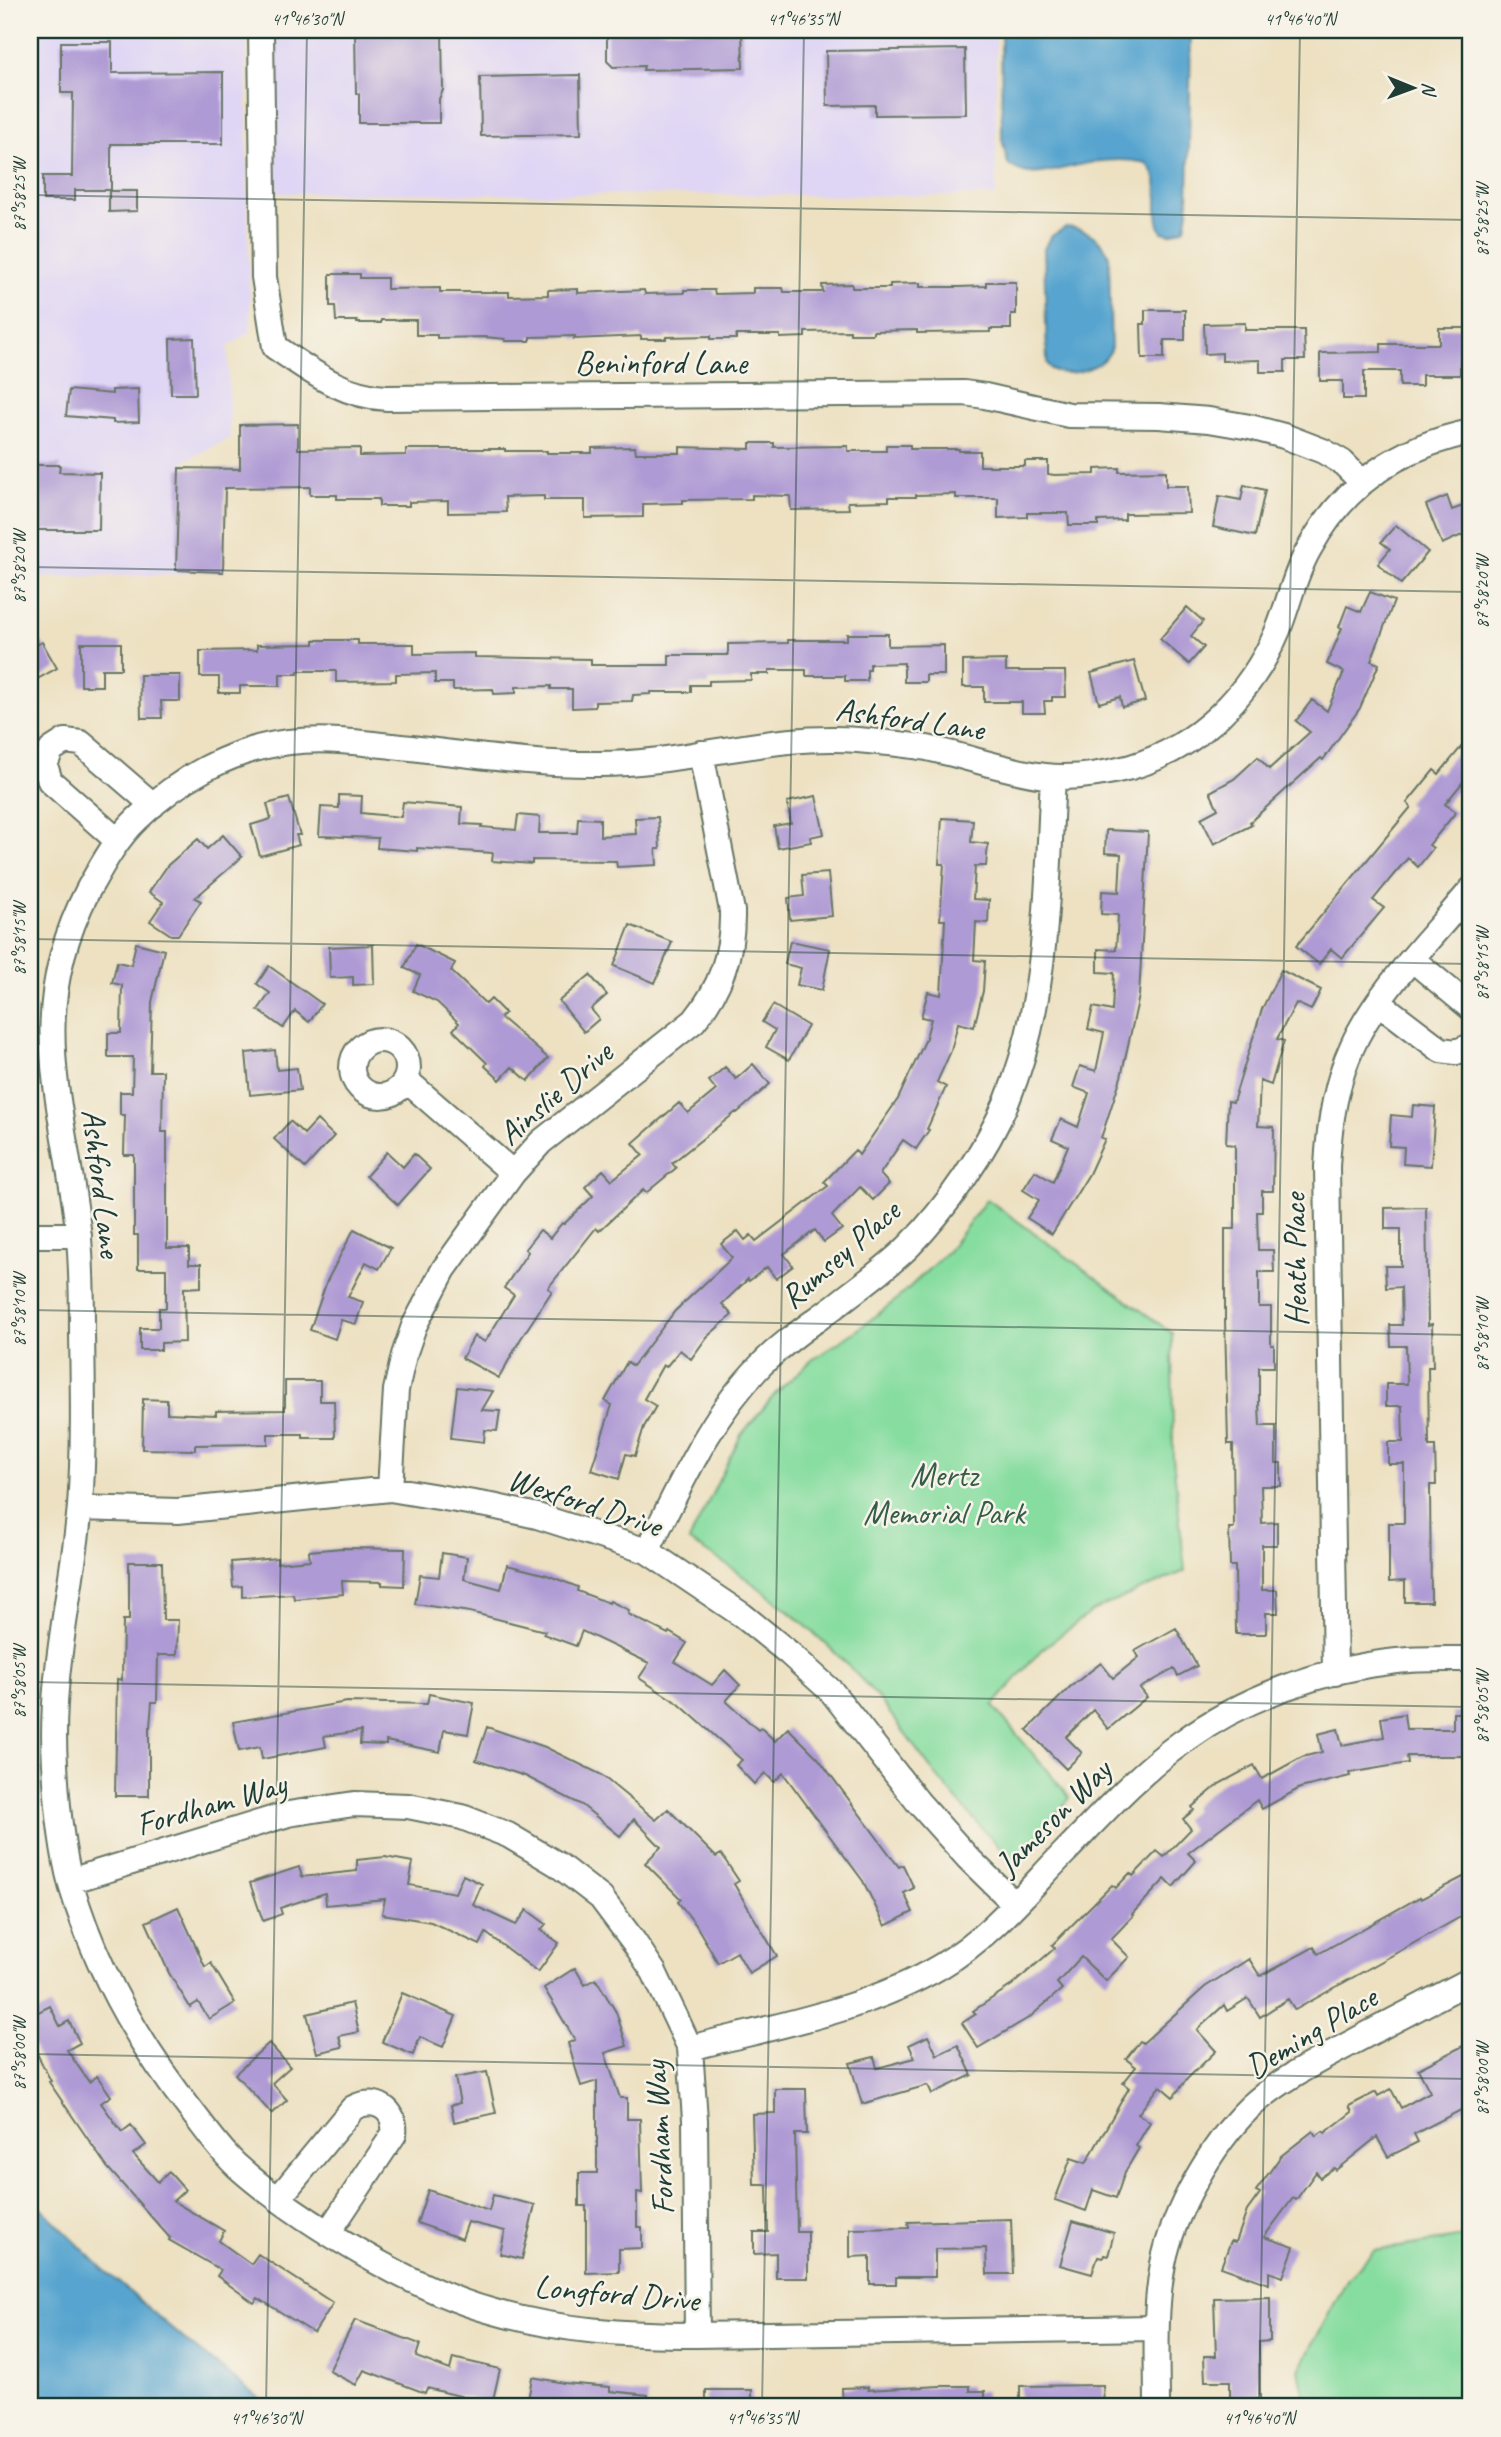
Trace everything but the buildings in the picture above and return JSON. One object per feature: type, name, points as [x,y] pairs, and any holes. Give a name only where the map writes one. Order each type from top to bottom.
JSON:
[{"type":"street","name":"Beninford Lane","points":[[261,30],[264,276],[275,347],[340,388],[358,395],[387,398],[964,393],[1069,415],[1159,416],[1251,427],[1323,451],[1342,462],[1361,481]]},
{"type":"street","name":"Ashford Lane","points":[[70,1881],[61,1823],[54,1735],[58,1654],[80,1508],[83,1397],[79,1235],[54,1075],[51,1023],[59,964],[68,931],[108,855],[130,826],[173,786],[213,764],[248,751],[290,742],[329,739],[559,764],[652,761],[754,744],[796,740],[863,740],[925,748],[1053,778],[1141,764],[1199,732],[1247,688],[1275,638],[1295,578],[1311,544],[1337,507],[1361,481],[1399,457],[1425,445],[1471,432]]},
{"type":"street","points":[[118,841],[50,780],[45,765],[51,750],[65,741],[81,743],[153,805]]},
{"type":"street","name":"Ainslie Drive","points":[[390,1489],[396,1390],[414,1326],[444,1269],[513,1173],[541,1142],[694,1021],[721,980],[729,958],[732,911],[701,753]]},
{"type":"street","name":"Rumsey Place","points":[[647,1550],[698,1450],[724,1409],[761,1365],[909,1246],[957,1188],[984,1146],[1006,1102],[1023,1056],[1034,1014],[1043,949],[1053,778]]},
{"type":"street","name":"Heath Place","points":[[1335,1672],[1328,1140],[1338,1088],[1352,1047],[1378,1002],[1471,890]]},
{"type":"street","points":[[1413,960],[1471,1008]]},
{"type":"street","points":[[1378,1002],[1441,1050],[1456,1052],[1471,1045]]},
{"type":"street","points":[[406,1080],[513,1173]]},
{"type":"street","points":[[30,1235],[79,1235]]},
{"type":"street","name":"Wexford Drive","points":[[80,1508],[178,1511],[390,1489],[537,1516],[647,1550],[742,1615],[831,1692],[918,1802],[968,1858],[1014,1903]]},
{"type":"street","name":"Jameson Way","points":[[690,2048],[831,2011],[891,1991],[940,1966],[993,1928],[1014,1903],[1139,1777],[1182,1742],[1252,1702],[1335,1672],[1398,1661],[1471,1659]]},
{"type":"street","name":"Fordham Way","points":[[70,1881],[288,1814],[329,1806],[377,1804],[408,1806],[462,1817],[530,1846],[557,1864],[600,1898],[634,1942],[654,1972],[690,2048],[695,2120],[697,2335]]},
{"type":"street","name":"Longford Drive","points":[[70,1881],[112,1988],[130,2023],[160,2072],[231,2161],[278,2199],[328,2233],[381,2264],[456,2300],[561,2327],[600,2332],[697,2335],[1156,2328]]},
{"type":"street","name":"Deming Place","points":[[1157,2407],[1156,2328],[1163,2264],[1183,2207],[1204,2166],[1250,2107],[1292,2077],[1471,1980]]},
{"type":"street","points":[[278,2199],[353,2108],[368,2102],[383,2106],[393,2118],[394,2134],[328,2233]]},
{"type":"shaded area","points":[[30,30],[247,30],[247,197],[251,331],[228,347],[230,438],[184,461],[187,574],[30,578]]},
{"type":"shaded area","points":[[276,30],[996,30],[996,196],[276,193]]},
{"type":"green space","name":"Mertz Memorial Park","points":[[987,1199],[1172,1333],[1173,1458],[1185,1571],[1092,1611],[1041,1650],[993,1706],[1070,1798],[1015,1863],[952,1795],[880,1700],[841,1658],[779,1604],[689,1541],[741,1435],[776,1393],[812,1360],[896,1300],[948,1251]]},
{"type":"green space","points":[[1471,2236],[1471,2407],[1309,2407],[1299,2370],[1348,2278],[1374,2251]]},
{"type":"water","points":[[1001,30],[1191,30],[1188,211],[1185,228],[1170,234],[1162,232],[1157,215],[1155,178],[1146,163],[1108,160],[1038,173],[1024,172],[1008,164],[1002,139]]},
{"type":"water","points":[[1066,227],[1080,229],[1092,235],[1102,244],[1109,256],[1111,350],[1093,367],[1066,373],[1051,369],[1047,363],[1044,249],[1050,237]]},
{"type":"water","points":[[30,2197],[102,2268],[191,2345],[270,2407],[30,2407]]}]
